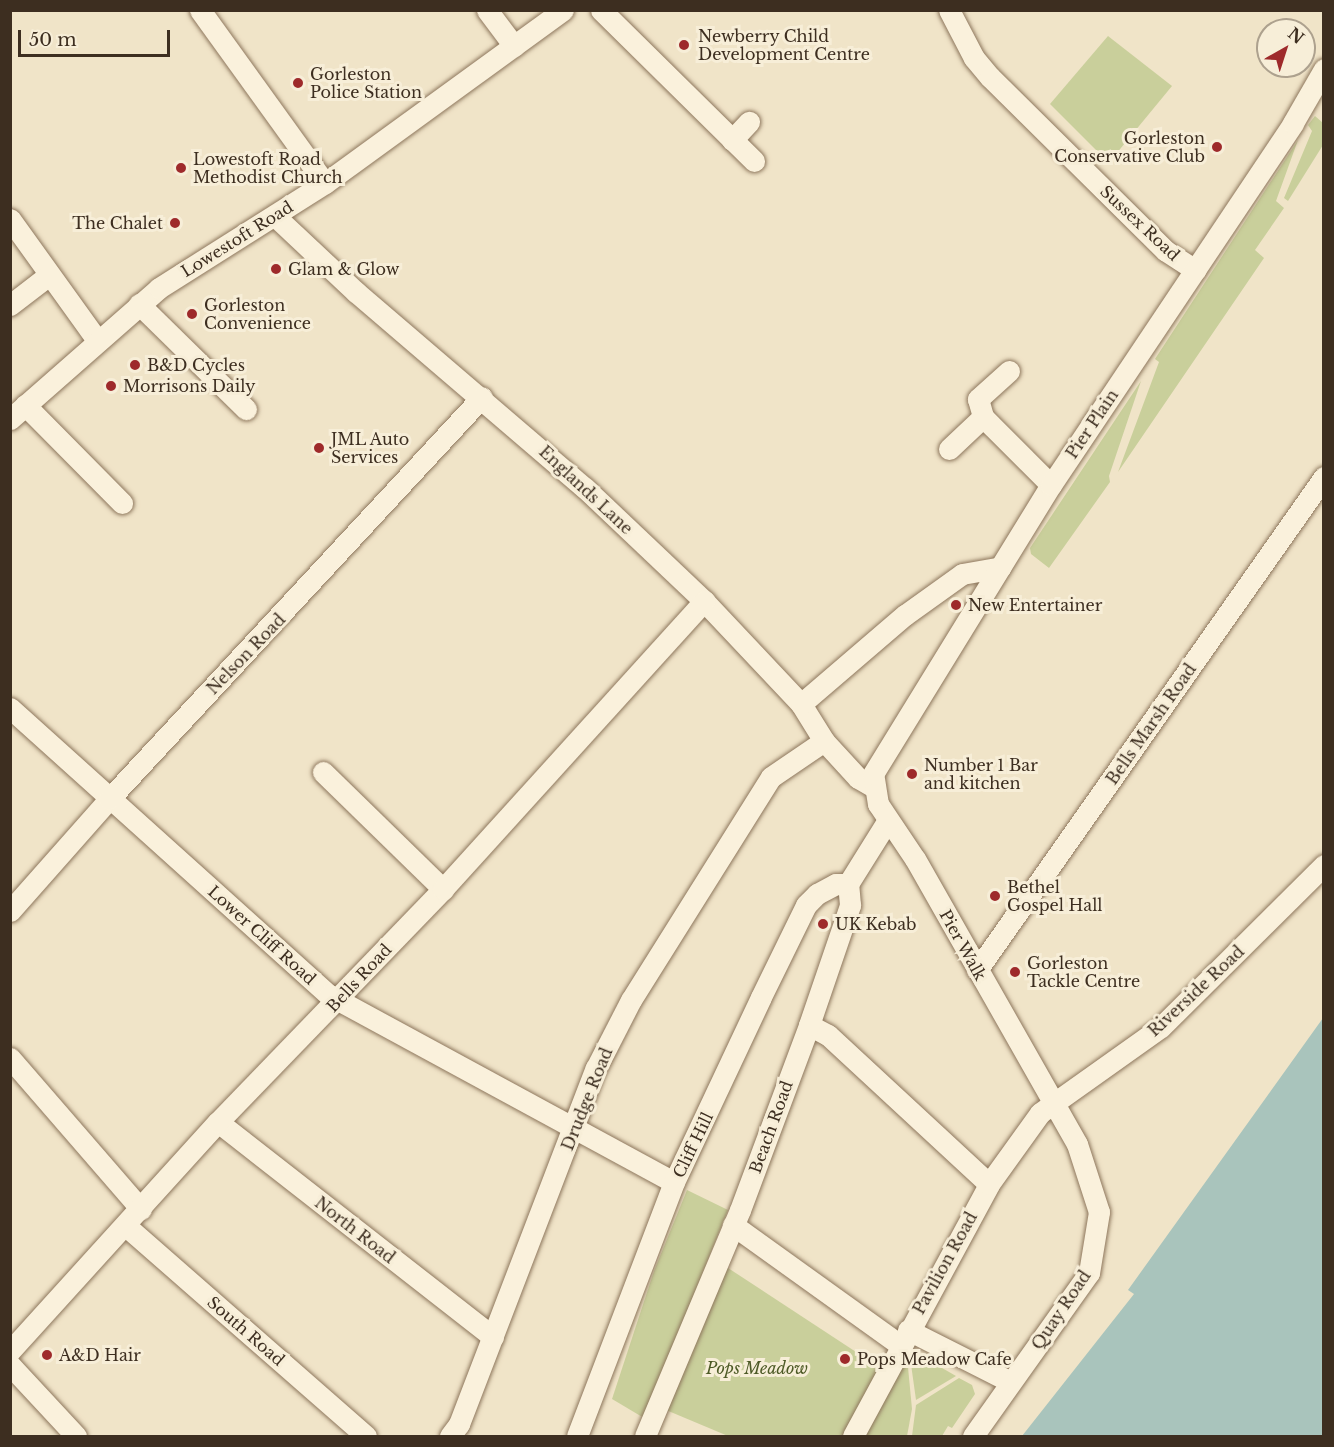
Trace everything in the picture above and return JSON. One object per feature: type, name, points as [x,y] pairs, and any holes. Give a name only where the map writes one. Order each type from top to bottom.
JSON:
[{"type":"street","points":[[200,10],[325,183]]},
{"type":"street","points":[[488,10],[514,46]]},
{"type":"street","name":"Lowestoft Road","points":[[18,412],[97,340],[159,288],[276,217],[563,10]]},
{"type":"street","points":[[601,10],[754,161]]},
{"type":"street","name":"Sussex Road","points":[[949,10],[974,58],[1166,251],[1195,270]]},
{"type":"street","name":"Pier Plain","points":[[872,786],[878,761],[1051,485],[1293,123],[1323,69]]},
{"type":"street","points":[[732,140],[749,122]]},
{"type":"street","name":"Englands Lane","points":[[276,217],[356,292],[482,397],[704,601],[801,704],[824,741],[858,778],[872,786]]},
{"type":"street","points":[[10,219],[97,340]]},
{"type":"street","points":[[10,305],[49,275]]},
{"type":"street","points":[[139,304],[246,409]]},
{"type":"street","points":[[1009,371],[978,399],[983,417],[1051,485]]},
{"type":"street","name":"Nelson Road","points":[[10,911],[109,799],[482,397]]},
{"type":"street","points":[[18,412],[122,503]]},
{"type":"street","points":[[949,449],[983,417]]},
{"type":"street","name":"Bells Marsh Road","points":[[976,970],[1323,477]]},
{"type":"street","points":[[801,704],[905,615],[962,574],[1000,567]]},
{"type":"street","name":"Bells Road","points":[[10,1351],[126,1226],[218,1122],[338,1001],[443,889],[704,601]]},
{"type":"street","name":"Lower Cliff Road","points":[[10,708],[109,799],[338,1001],[674,1182]]},
{"type":"street","name":"Drudge Road","points":[[450,1437],[459,1424],[596,1068],[631,1000],[771,777],[824,741]]},
{"type":"street","points":[[323,772],[443,889]]},
{"type":"street","name":"Pier Walk","points":[[872,786],[888,820],[915,859],[976,970],[1056,1103]]},
{"type":"street","points":[[848,884],[888,820]]},
{"type":"street","name":"Riverside Road","points":[[1056,1103],[1161,1027],[1323,865]]},
{"type":"street","name":"Cliff Hill","points":[[577,1437],[674,1182],[806,906],[817,894],[836,884],[848,884]]},
{"type":"street","name":"Beach Road","points":[[645,1437],[734,1225],[809,1025],[850,905],[848,884]]},
{"type":"street","points":[[809,1025],[828,1035],[989,1184]]},
{"type":"street","points":[[10,1058],[141,1209]]},
{"type":"street","name":"Pavilion Road","points":[[854,1437],[904,1338],[989,1184],[1040,1113],[1056,1103]]},
{"type":"street","name":"Quay Road","points":[[973,1437],[1089,1273],[1097,1242],[1100,1212],[1093,1185],[1056,1103]]},
{"type":"street","name":"North Road","points":[[218,1122],[493,1337]]},
{"type":"street","points":[[734,1225],[904,1338],[1011,1382]]},
{"type":"street","name":"South Road","points":[[126,1226],[366,1437]]},
{"type":"street","points":[[10,1365],[76,1437]]},
{"type":"green space","points":[[1108,36],[1172,86],[1116,154],[1105,159],[1050,104]]},
{"type":"green space","points":[[1315,116],[1323,123],[1323,145],[1288,201],[1284,198],[1312,131],[1308,125]]},
{"type":"green space","points":[[1298,140],[1276,201],[1284,208],[1255,250],[1264,258],[1118,472],[1159,362],[1155,359]]},
{"type":"green space","points":[[1141,381],[1109,476],[1110,482],[1049,568],[1031,554],[1030,548]]},
{"type":"green space","points":[[687,1190],[728,1210],[644,1418],[612,1399],[654,1271]]},
{"type":"green space","name":"Pops Meadow","points":[[725,1266],[882,1369],[844,1436],[728,1436],[666,1410]]},
{"type":"green space","points":[[916,1353],[956,1376],[916,1400],[910,1357]]},
{"type":"green space","points":[[907,1357],[912,1409],[907,1436],[863,1436]]},
{"type":"green space","points":[[959,1378],[972,1385],[975,1394],[952,1428],[948,1426],[942,1436],[912,1436],[916,1405]]},
{"type":"water","points":[[1323,1018],[1323,1436],[1022,1436],[1134,1294],[1128,1290]]},
{"type":"place","name":"Newberry Child Development Centre","points":[[684,45]]},
{"type":"place","name":"Gorleston Police Station","points":[[298,83]]},
{"type":"place","name":"Gorleston Conservative Club","points":[[1217,147]]},
{"type":"place","name":"Lowestoft Road Methodist Church","points":[[181,168]]},
{"type":"place","name":"The Chalet","points":[[175,223]]},
{"type":"place","name":"Glam & Glow","points":[[276,269]]},
{"type":"place","name":"Gorleston Convenience","points":[[192,314]]},
{"type":"place","name":"B&D Cycles","points":[[135,365]]},
{"type":"place","name":"Morrisons Daily","points":[[111,386]]},
{"type":"place","name":"JML Auto Services","points":[[319,448]]},
{"type":"place","name":"New Entertainer","points":[[956,605]]},
{"type":"place","name":"Number 1 Bar and kitchen","points":[[912,774]]},
{"type":"place","name":"Bethel Gospel Hall","points":[[995,896]]},
{"type":"place","name":"UK Kebab","points":[[823,924]]},
{"type":"place","name":"Gorleston Tackle Centre","points":[[1015,972]]},
{"type":"place","name":"A&D Hair","points":[[47,1355]]},
{"type":"place","name":"Pops Meadow Cafe","points":[[845,1359]]}]
